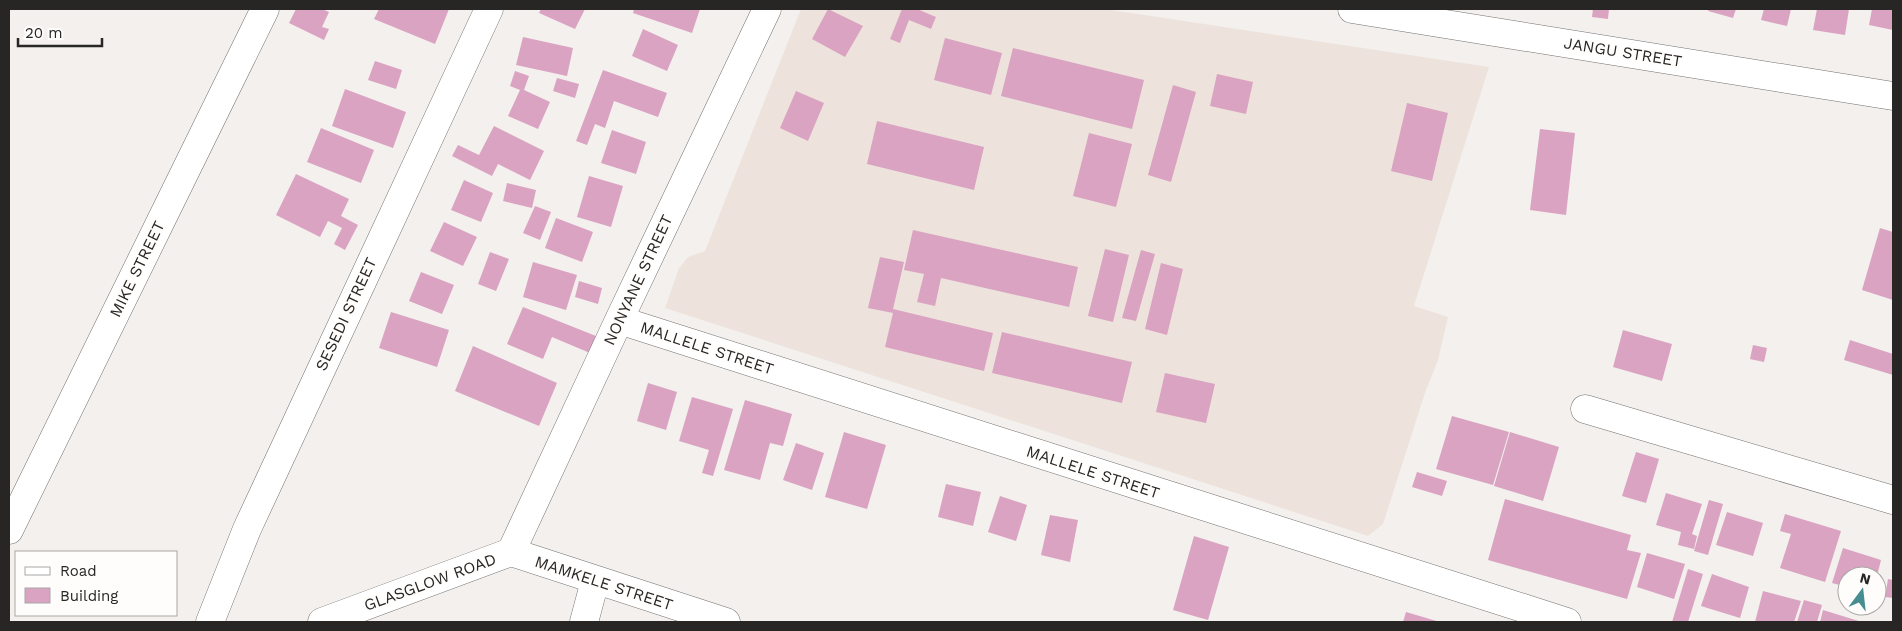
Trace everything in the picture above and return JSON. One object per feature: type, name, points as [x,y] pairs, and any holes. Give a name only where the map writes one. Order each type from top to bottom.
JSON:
[{"type":"street","name":"MIKE STREET","points":[[9,530],[265,9]]},
{"type":"street","name":"SESEDI STREET","points":[[210,622],[251,521],[489,9]]},
{"type":"street","name":"NONYANE STREET","points":[[511,552],[767,9]]},
{"type":"street","name":"JANGU STREET","points":[[1352,9],[1893,96]]},
{"type":"street","name":"MALLELE STREET","points":[[619,320],[1567,622]]},
{"type":"street","points":[[1585,409],[1893,500]]},
{"type":"street","name":"MAMKELE STREET","points":[[511,552],[595,581],[726,622]]},
{"type":"street","name":"GLASGLOW ROAD","points":[[322,622],[511,552]]},
{"type":"street","points":[[584,622],[595,581]]},
{"type":"shaded area","points":[[801,9],[1105,9],[1489,67],[1414,306],[1448,317],[1438,360],[1425,393],[1383,524],[1368,536],[665,308],[679,268],[688,257],[705,251]]},
{"type":"building","points":[[296,9],[322,9],[329,12],[322,27],[329,29],[324,40],[289,23]]},
{"type":"building","points":[[379,9],[449,9],[435,44],[374,19]]},
{"type":"building","points":[[541,9],[585,9],[575,29],[539,13]]},
{"type":"building","points":[[634,9],[700,9],[692,33],[633,13]]},
{"type":"building","points":[[828,9],[863,26],[845,57],[812,39]]},
{"type":"building","points":[[902,9],[917,9],[936,17],[931,29],[909,20],[900,43],[890,39]]},
{"type":"building","points":[[1593,9],[1609,9],[1608,19],[1592,17]]},
{"type":"building","points":[[1709,9],[1736,9],[1733,18],[1708,11]]},
{"type":"building","points":[[1764,9],[1791,9],[1787,26],[1761,20]]},
{"type":"building","points":[[1817,9],[1849,9],[1845,35],[1813,30]]},
{"type":"building","points":[[1872,9],[1893,9],[1893,30],[1869,25]]},
{"type":"building","points":[[643,29],[678,45],[667,71],[632,56]]},
{"type":"building","points":[[523,37],[573,48],[567,76],[516,65]]},
{"type":"building","points":[[945,38],[1002,53],[991,95],[934,80]]},
{"type":"building","points":[[1013,48],[1144,80],[1132,129],[1001,96]]},
{"type":"building","points":[[375,61],[402,70],[396,89],[368,80]]},
{"type":"building","points":[[603,70],[667,93],[658,117],[614,101],[605,128],[595,124],[587,145],[576,141]]},
{"type":"building","points":[[515,71],[529,76],[524,90],[550,102],[538,129],[508,116],[520,90],[510,86]]},
{"type":"building","points":[[1217,74],[1253,82],[1246,114],[1210,106]]},
{"type":"building","points":[[557,78],[579,84],[575,98],[553,91]]},
{"type":"building","points":[[1173,85],[1196,92],[1171,182],[1148,175]]},
{"type":"building","points":[[345,89],[406,112],[393,148],[332,126]]},
{"type":"building","points":[[796,91],[824,103],[808,141],[780,128]]},
{"type":"building","points":[[1407,103],[1448,113],[1432,181],[1391,171]]},
{"type":"building","points":[[877,121],[984,147],[974,190],[867,164]]},
{"type":"building","points":[[494,126],[544,151],[530,180],[498,164],[492,176],[452,156],[458,145],[479,155]]},
{"type":"building","points":[[321,128],[374,150],[361,183],[307,162]]},
{"type":"building","points":[[1540,129],[1575,133],[1566,215],[1530,210]]},
{"type":"building","points":[[612,130],[646,142],[636,174],[601,163]]},
{"type":"building","points":[[1089,133],[1132,144],[1116,207],[1073,196]]},
{"type":"building","points":[[296,174],[349,199],[341,216],[358,225],[345,250],[334,244],[342,228],[328,221],[320,237],[276,215]]},
{"type":"building","points":[[589,176],[623,186],[611,227],[577,217]]},
{"type":"building","points":[[464,180],[493,193],[481,222],[451,210]]},
{"type":"building","points":[[507,183],[536,190],[532,208],[503,201]]},
{"type":"building","points":[[535,206],[551,212],[540,240],[523,233]]},
{"type":"building","points":[[556,218],[593,232],[582,262],[545,248]]},
{"type":"building","points":[[444,222],[477,237],[463,266],[430,251]]},
{"type":"building","points":[[1880,228],[1893,232],[1893,300],[1862,290]]},
{"type":"building","points":[[913,230],[1078,267],[1069,307],[941,278],[935,306],[917,302],[924,274],[904,270]]},
{"type":"building","points":[[1105,249],[1129,255],[1113,322],[1088,316]]},
{"type":"building","points":[[1141,250],[1155,254],[1136,321],[1122,318]]},
{"type":"building","points":[[490,252],[509,259],[496,291],[478,284]]},
{"type":"building","points":[[880,257],[904,262],[893,309],[993,333],[984,371],[885,347],[893,313],[868,308]]},
{"type":"building","points":[[533,262],[577,275],[566,310],[523,297]]},
{"type":"building","points":[[1161,263],[1183,269],[1167,335],[1145,329]]},
{"type":"building","points":[[421,272],[454,285],[442,314],[409,301]]},
{"type":"building","points":[[579,281],[602,288],[598,304],[575,297]]},
{"type":"building","points":[[523,307],[596,336],[590,353],[552,337],[543,359],[507,344]]},
{"type":"building","points":[[391,312],[449,330],[437,367],[379,348]]},
{"type":"building","points":[[1623,330],[1672,344],[1662,381],[1613,367]]},
{"type":"building","points":[[1002,332],[1132,362],[1122,403],[992,373]]},
{"type":"building","points":[[1850,340],[1893,354],[1893,375],[1844,360]]},
{"type":"building","points":[[1753,345],[1767,348],[1764,362],[1750,359]]},
{"type":"building","points":[[473,346],[557,383],[539,426],[455,391]]},
{"type":"building","points":[[1165,373],[1215,384],[1206,423],[1156,412]]},
{"type":"building","points":[[648,383],[677,392],[666,430],[637,421]]},
{"type":"building","points":[[692,397],[733,409],[713,476],[702,473],[709,450],[679,441]]},
{"type":"building","points":[[745,400],[792,414],[783,446],[770,443],[760,480],[724,470]]},
{"type":"building","points":[[1452,416],[1509,432],[1493,485],[1436,469]]},
{"type":"building","points":[[844,432],[886,445],[867,509],[825,497]]},
{"type":"building","points":[[1510,432],[1559,447],[1543,501],[1494,486]]},
{"type":"building","points":[[796,443],[824,453],[812,490],[783,480]]},
{"type":"building","points":[[1636,452],[1659,459],[1646,503],[1622,496]]},
{"type":"building","points":[[1417,472],[1447,481],[1442,496],[1412,487]]},
{"type":"building","points":[[946,484],[981,492],[973,526],[938,517]]},
{"type":"building","points":[[1666,493],[1702,504],[1692,534],[1697,536],[1694,549],[1678,545],[1681,532],[1656,525]]},
{"type":"building","points":[[1000,496],[1027,505],[1016,541],[988,532]]},
{"type":"building","points":[[1505,499],[1631,535],[1627,550],[1641,553],[1627,599],[1488,560]]},
{"type":"building","points":[[1709,500],[1723,504],[1708,555],[1694,551]]},
{"type":"building","points":[[1727,512],[1763,523],[1753,556],[1716,545]]},
{"type":"building","points":[[1785,514],[1841,531],[1825,582],[1780,568],[1791,534],[1780,531]]},
{"type":"building","points":[[1050,515],[1078,520],[1070,562],[1041,555]]},
{"type":"building","points":[[1194,536],[1229,547],[1208,620],[1173,610]]},
{"type":"building","points":[[1843,548],[1881,560],[1880,566],[1837,566]]},
{"type":"building","points":[[1647,553],[1685,564],[1674,599],[1637,587]]},
{"type":"building","points":[[1837,567],[1837,584],[1832,583]]},
{"type":"building","points":[[1688,569],[1703,574],[1688,622],[1672,622]]},
{"type":"building","points":[[1712,574],[1749,587],[1740,618],[1701,606]]},
{"type":"building","points":[[1888,579],[1893,580],[1893,598],[1887,597]]},
{"type":"building","points":[[1763,591],[1801,601],[1794,622],[1755,622]]},
{"type":"building","points":[[1804,600],[1822,605],[1817,622],[1797,622]]},
{"type":"building","points":[[1823,610],[1837,614],[1837,616],[1862,622],[1820,622]]},
{"type":"building","points":[[1406,612],[1440,622],[1403,622]]}]
